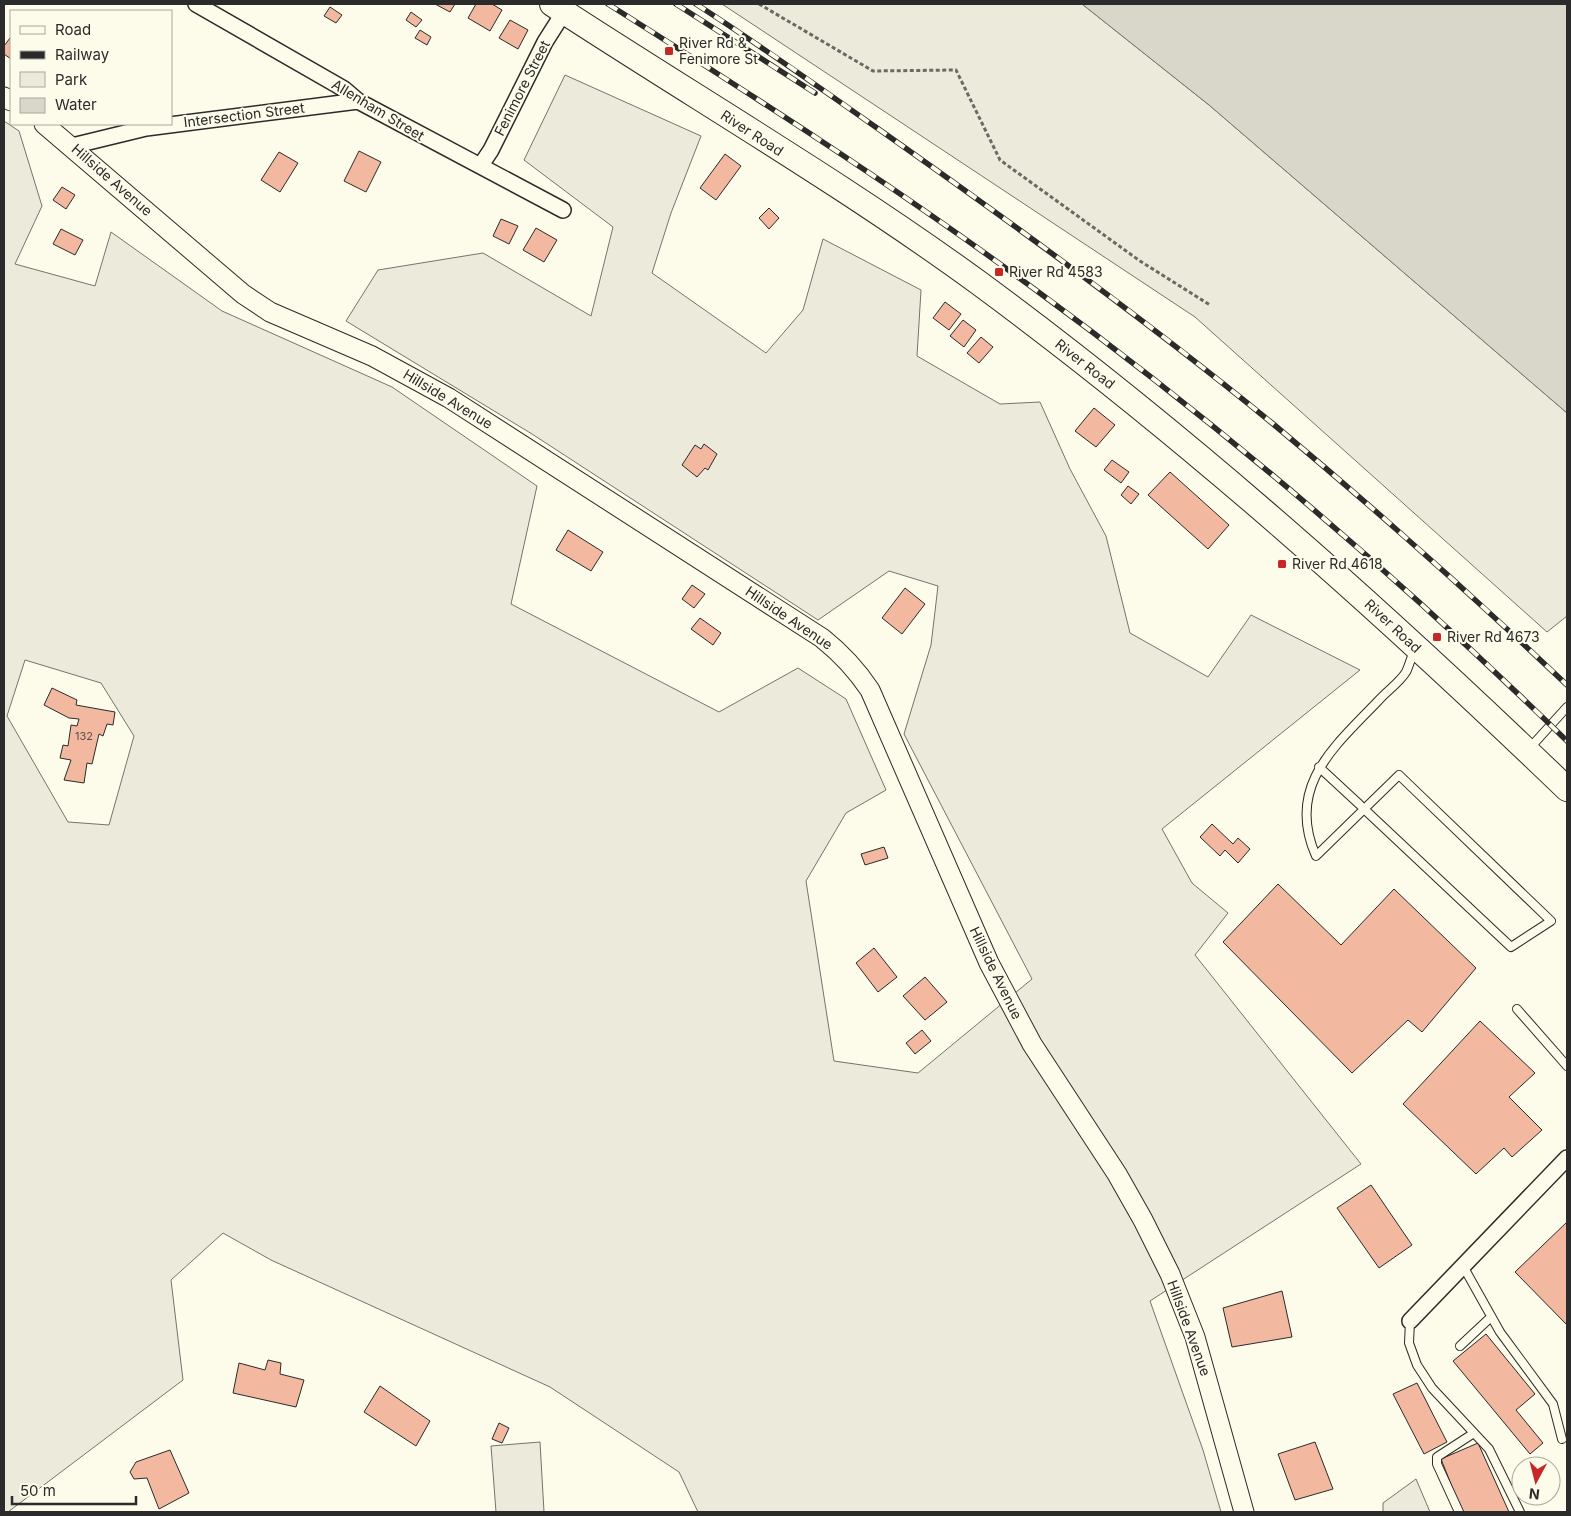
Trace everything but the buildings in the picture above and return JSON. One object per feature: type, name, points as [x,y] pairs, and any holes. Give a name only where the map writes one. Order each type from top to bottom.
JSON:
[{"type":"main road","name":"River Road","points":[[558,8],[845,192],[977,282],[1097,373],[1218,471],[1345,580],[1567,789]]},
{"type":"street","name":"Allenham Street","points":[[196,4],[344,89],[358,101],[426,139],[481,165],[563,210]]},
{"type":"street","name":"Fenimore Street","points":[[481,165],[491,150],[546,42],[558,8]]},
{"type":"street","name":"Intersection Street","points":[[172,125],[358,101]]},
{"type":"street","name":"Hillside Avenue","points":[[45,125],[243,294],[270,312],[372,356],[449,398],[822,638],[841,653],[857,670],[870,690],[989,963],[1032,1044],[1117,1174],[1170,1274],[1195,1337],[1244,1512]]},
{"type":"street","name":"Intersection Street","points":[[72,146],[146,128],[170,125]]},
{"type":"street","points":[[1410,1321],[1567,1158]]},
{"type":"lane","points":[[1319,767],[1363,808],[1511,948],[1550,921],[1399,775],[1363,808],[1316,856],[1309,841],[1306,820],[1308,793],[1319,767],[1342,739],[1405,673],[1416,647]]},
{"type":"lane","points":[[1528,751],[1567,707]]},
{"type":"lane","points":[[1517,1009],[1567,1066]]},
{"type":"lane","points":[[1463,1266],[1500,1332],[1553,1404],[1562,1439]]},
{"type":"lane","points":[[1460,1346],[1492,1317]]},
{"type":"lane","points":[[1410,1321],[1409,1343],[1417,1366],[1432,1388],[1489,1449],[1520,1512]]},
{"type":"lane","points":[[1459,1512],[1437,1464],[1437,1457],[1474,1433]]},
{"type":"path","points":[[759,4],[873,71],[956,70],[1000,160],[1140,260],[1210,305]]},
{"type":"green space","points":[[722,4],[1082,4],[1209,105],[1567,413],[1567,616],[1547,632],[1195,317]]},
{"type":"green space","points":[[565,75],[701,136],[671,213],[652,273],[766,353],[803,310],[823,239],[921,290],[917,356],[1000,404],[1040,402],[1070,469],[1106,536],[1130,633],[1208,677],[1251,615],[1360,670],[1162,829],[1192,883],[1228,913],[1195,955],[1361,1164],[1150,1301],[1203,1450],[1221,1512],[698,1512],[679,1472],[550,1387],[271,1260],[223,1233],[171,1280],[183,1380],[8,1512],[4,1512],[4,121],[19,131],[42,206],[15,264],[95,286],[111,232],[222,311],[392,387],[537,486],[511,604],[719,712],[798,668],[846,699],[886,790],[846,813],[806,881],[834,1061],[918,1073],[1032,979],[904,734],[931,645],[938,586],[889,571],[818,620],[532,434],[346,321],[378,270],[483,253],[591,316],[613,227],[524,160]],"holes":[[[25,660],[101,683],[134,736],[109,825],[68,822],[7,716]]]},
{"type":"green space","points":[[540,1442],[544,1512],[496,1512],[491,1446]]},
{"type":"green space","points":[[1416,1479],[1430,1512],[1383,1512],[1383,1503]]},
{"type":"water","points":[[1082,4],[1567,4],[1567,413],[1209,105]]},
{"type":"railway","points":[[608,4],[770,107],[876,178],[1033,288],[1103,340],[1241,449],[1374,562],[1504,680],[1567,741]]},
{"type":"railway","points":[[676,4],[815,93]]},
{"type":"railway","points":[[696,4],[804,77],[957,185],[1094,284],[1184,353],[1272,423],[1385,519],[1567,685]]},
{"type":"place","name":"River Rd & Fenimore St","points":[[669,51]]},
{"type":"place","name":"River Rd 4583","points":[[999,272]]},
{"type":"place","name":"River Rd 4618","points":[[1282,564]]},
{"type":"place","name":"River Rd 4673","points":[[1437,637]]}]
